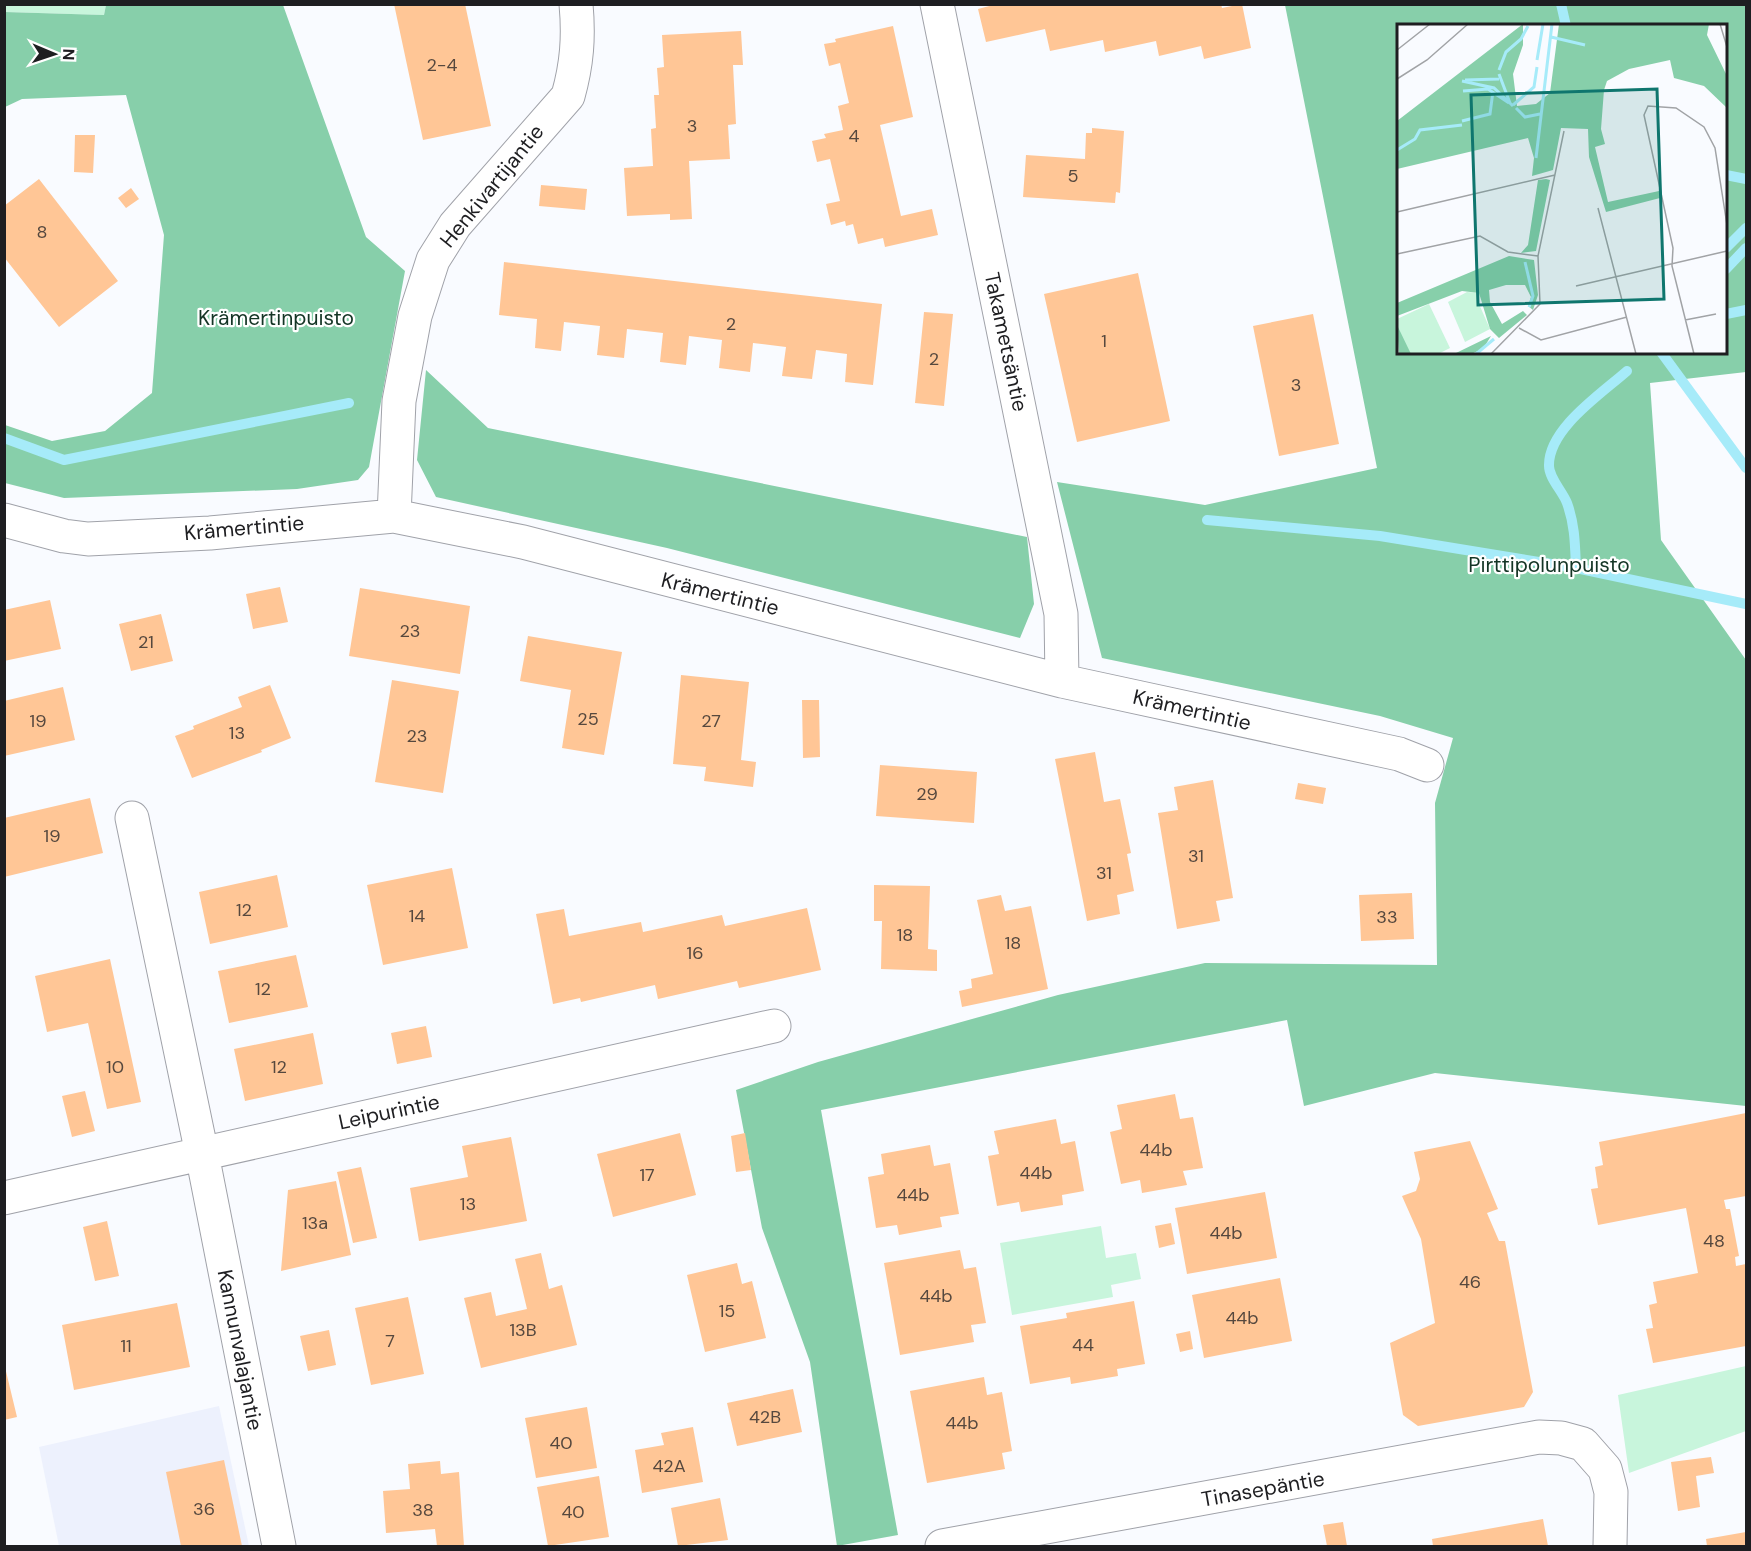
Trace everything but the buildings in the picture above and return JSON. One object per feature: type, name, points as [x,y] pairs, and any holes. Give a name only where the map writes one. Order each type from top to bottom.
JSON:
[{"type":"street","name":"Henkivartijantie","points":[[394,516],[399,401],[415,316],[434,260],[455,225],[568,96],[576,68],[579,38],[576,4]]},
{"type":"street","name":"Takametsäntie","points":[[937,4],[1061,614],[1062,681]]},
{"type":"street","name":"Krämertintie","points":[[4,520],[64,536],[88,539],[210,533],[394,516],[524,542],[1062,681],[1399,754],[1427,765]]},
{"type":"street","name":"Kannunvalajantie","points":[[132,818],[202,1154],[279,1546]]},
{"type":"street","name":"Leipurintie","points":[[4,1198],[774,1026]]},
{"type":"street","name":"Tinasepäntie","points":[[942,1546],[1539,1437],[1561,1438],[1583,1444],[1605,1469],[1611,1492],[1610,1546]]},
{"type":"shaded area","points":[[219,1406],[249,1546],[59,1546],[39,1447]]},
{"type":"green space","points":[[5,5],[106,5],[104,15],[5,12]]},
{"type":"green space","name":"Krämertinpuisto","points":[[106,5],[283,5],[366,237],[405,271],[369,467],[358,480],[297,489],[64,498],[5,483],[5,425],[52,441],[105,431],[152,393],[164,235],[126,95],[22,99],[5,107],[5,12],[104,15]]},
{"type":"green space","name":"Pirttipolunpuisto","points":[[1285,5],[1746,5],[1746,372],[1650,383],[1661,540],[1746,660],[1746,1106],[1435,1073],[1304,1106],[1287,1020],[821,1110],[898,1535],[837,1546],[810,1362],[762,1228],[736,1090],[818,1062],[1058,995],[1205,963],[1437,965],[1435,803],[1453,738],[1380,716],[1102,658],[1057,482],[1205,505],[1377,468]]},
{"type":"green space","points":[[426,370],[488,428],[1027,537],[1034,604],[1020,638],[667,548],[436,497],[417,460]]},
{"type":"green space","points":[[1101,1226],[1106,1258],[1136,1253],[1141,1279],[1111,1285],[1113,1297],[1012,1315],[1000,1243]]},
{"type":"green space","points":[[1746,1366],[1746,1431],[1629,1473],[1618,1395]]},
{"type":"waterway","points":[[1561,4],[1566,24]]},
{"type":"waterway","points":[[1727,175],[1746,179]]},
{"type":"waterway","points":[[1727,247],[1746,228]]},
{"type":"waterway","points":[[1727,268],[1746,248]]},
{"type":"waterway","points":[[1727,314],[1746,310]]},
{"type":"waterway","points":[[1662,354],[1746,468]]},
{"type":"waterway","points":[[1576,568],[1572,519],[1565,499],[1550,471],[1551,452],[1557,439],[1578,413],[1627,371]]},
{"type":"waterway","points":[[4,438],[64,460],[349,403]]},
{"type":"waterway","points":[[1207,520],[1380,536],[1576,568],[1746,604]]}]
